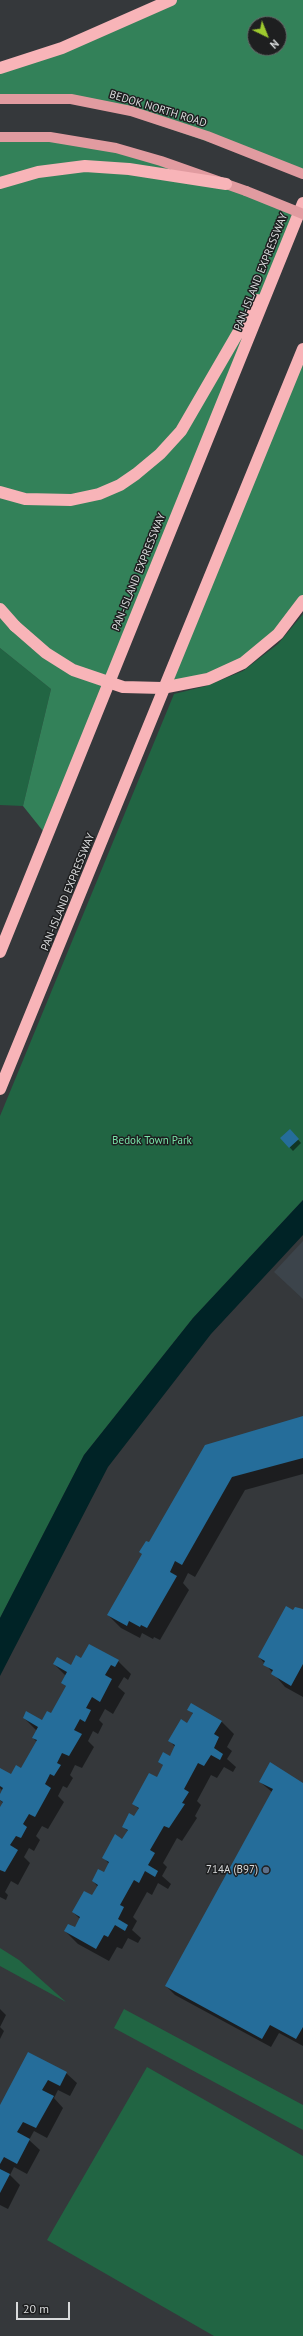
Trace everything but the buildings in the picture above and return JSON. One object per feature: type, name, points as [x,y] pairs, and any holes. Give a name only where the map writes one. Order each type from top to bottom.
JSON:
[{"type":"highway","points":[[0,68],[62,48],[171,0]]},
{"type":"highway","points":[[0,183],[47,170],[94,166],[129,168],[226,184]]},
{"type":"highway","name":"PAN-ISLAND EXPRESSWAY","points":[[0,952],[303,203]]},
{"type":"highway","points":[[0,492],[41,500],[64,501],[85,498],[120,485],[152,461],[177,435],[191,415],[280,258]]},
{"type":"highway","name":"PAN-ISLAND EXPRESSWAY","points":[[0,1089],[303,349]]},
{"type":"highway","points":[[0,609],[15,626],[46,653],[78,672],[123,687],[162,688],[208,679],[243,663],[278,634],[303,601]]},
{"type":"main road","name":"BEDOK NORTH ROAD","points":[[0,99],[48,98],[111,106],[165,121],[260,156],[303,174]]},
{"type":"main road","points":[[0,137],[50,137],[83,141],[161,161],[246,191],[303,214]]},
{"type":"shaded area","points":[[303,1241],[303,1299],[274,1272]]},
{"type":"green space","points":[[171,0],[303,0],[303,174],[91,102],[0,99],[0,68]]},
{"type":"green space","points":[[0,137],[25,137],[116,148],[299,212],[47,836],[23,806],[51,689],[0,648]]},
{"type":"green space","points":[[303,349],[303,601],[299,608],[232,669],[167,684]]},
{"type":"green space","name":"Bedok Town Park","points":[[303,614],[303,1200],[193,1318],[84,1455],[0,1618],[0,1116],[174,694],[206,686],[243,671],[278,644]]},
{"type":"green space","points":[[0,648],[51,689],[23,806],[0,805]]},
{"type":"green space","points":[[0,1948],[19,1960],[66,2002],[0,1966]]},
{"type":"green space","points":[[124,2009],[303,2105],[303,2130],[114,2028]]},
{"type":"green space","points":[[147,2067],[303,2156],[303,2336],[214,2336],[47,2240]]},
{"type":"water","points":[[303,1200],[303,1235],[211,1334],[108,1467],[0,1676],[0,1618],[84,1455],[193,1318]]},
{"type":"place","name":"714A (B97)","points":[[266,1870]]}]
